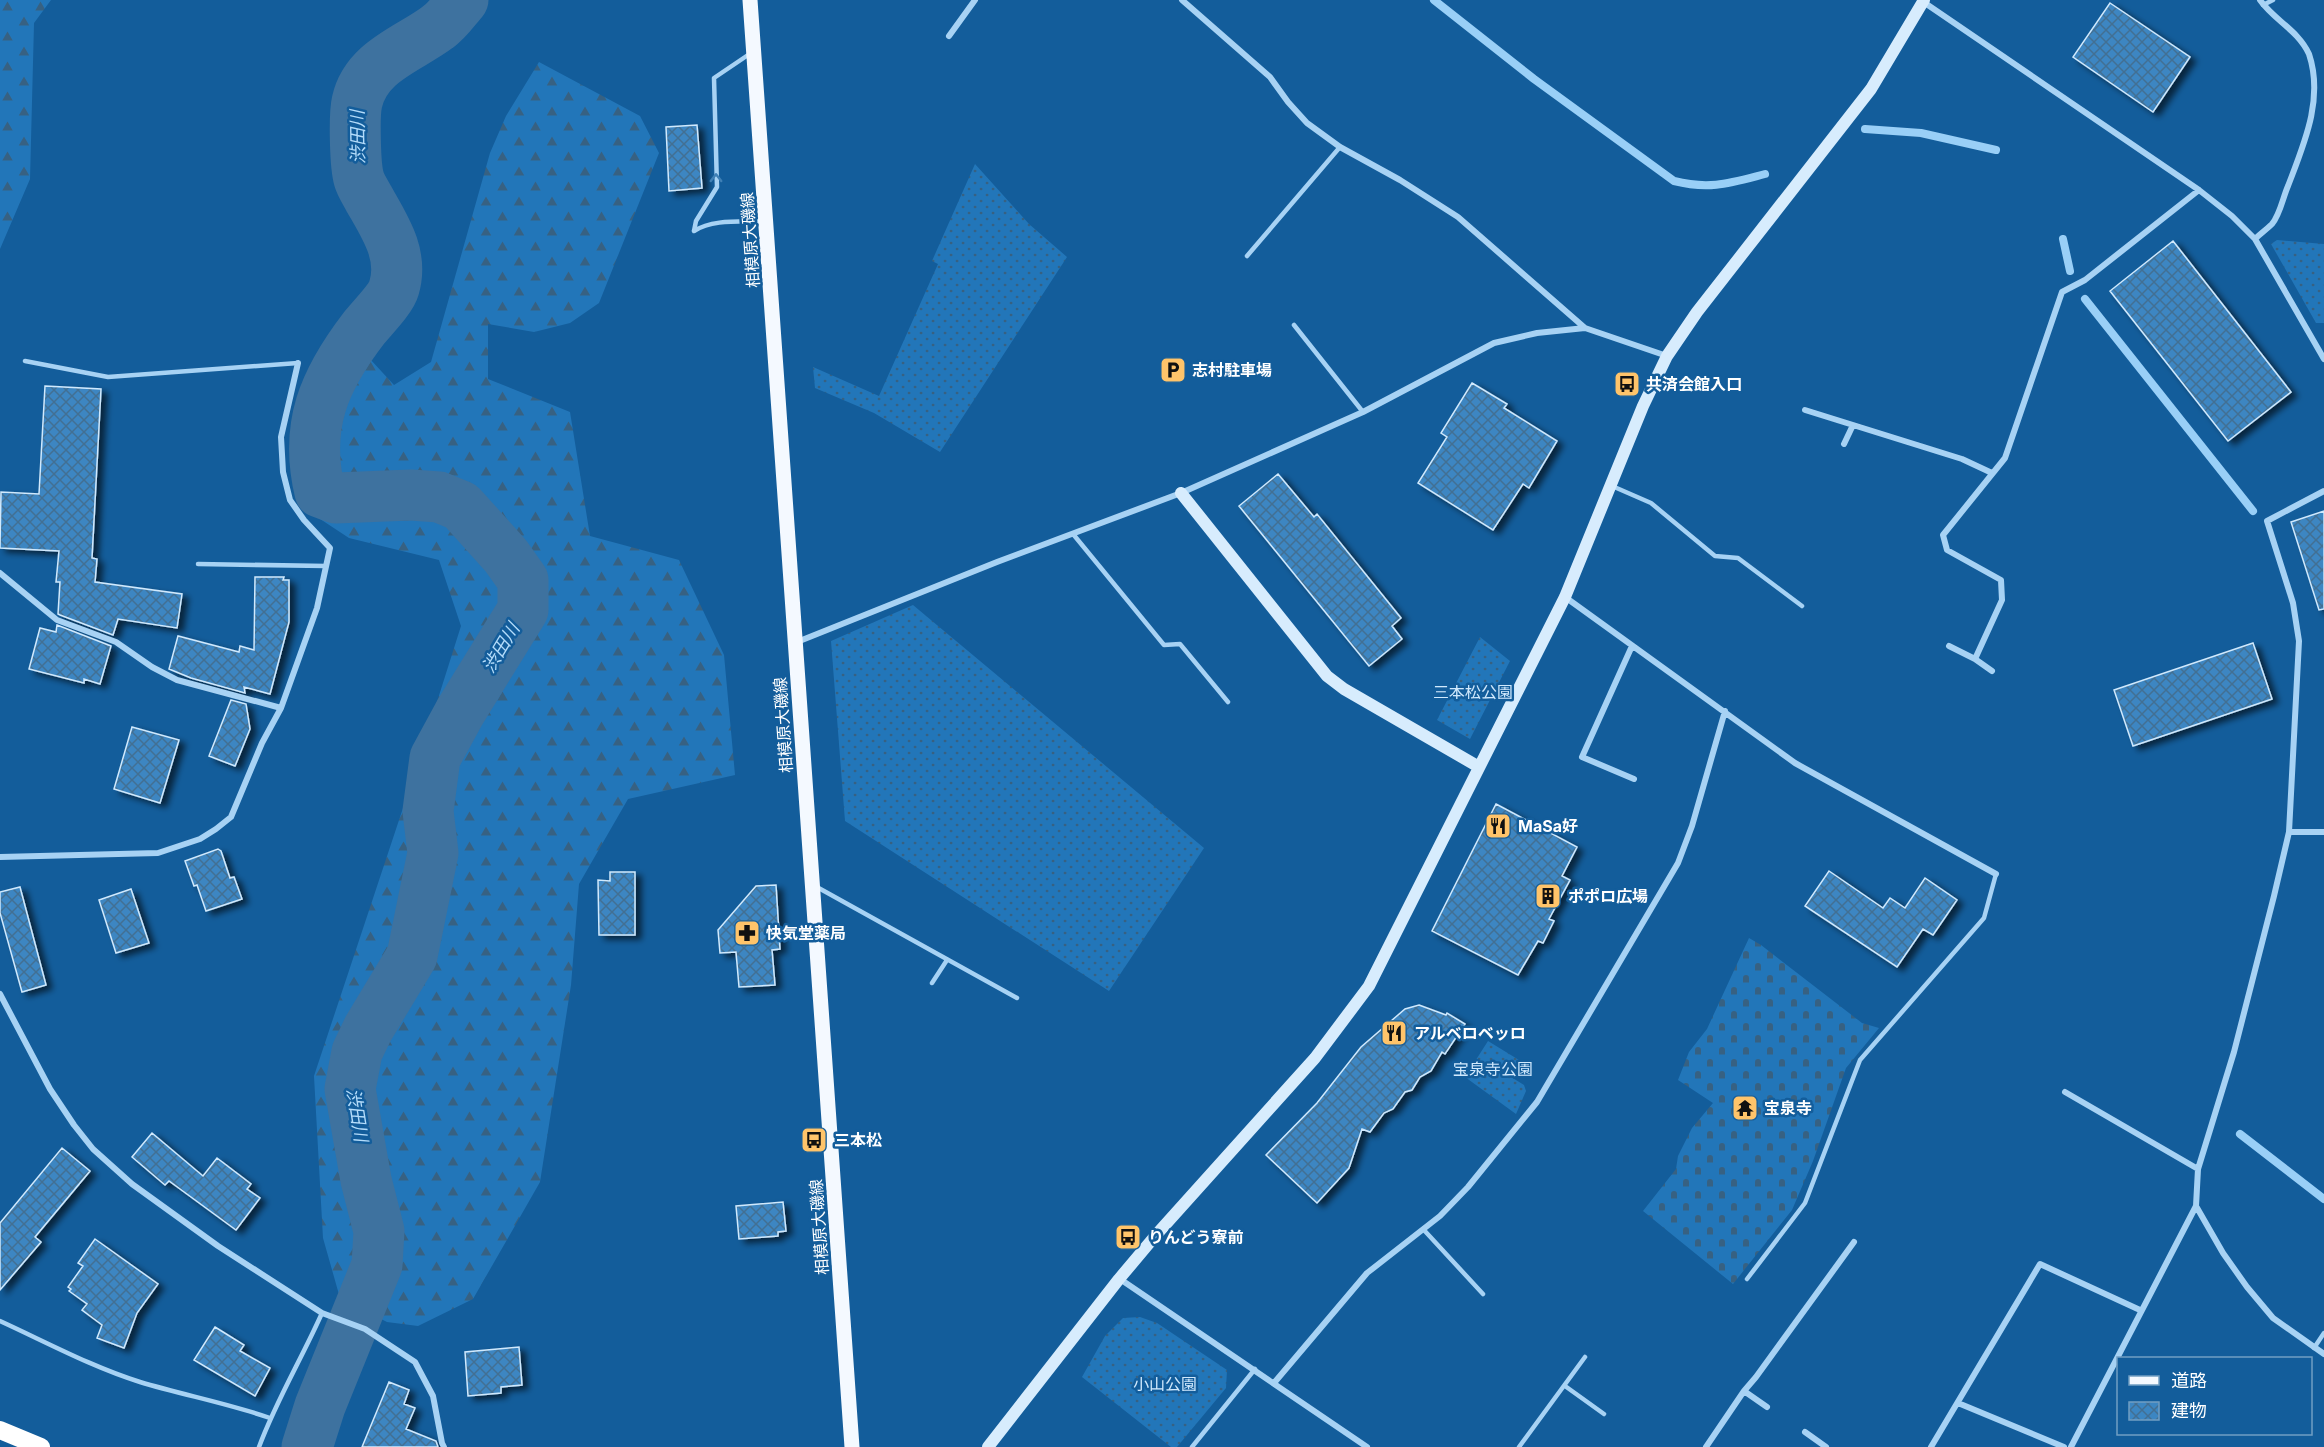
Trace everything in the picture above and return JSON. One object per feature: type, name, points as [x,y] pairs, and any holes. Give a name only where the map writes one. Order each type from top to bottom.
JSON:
[{"type":"highway","points":[[0,1430],[41,1447]]},
{"type":"main road","name":"相模原大磯線","points":[[750,0],[852,1447]]},
{"type":"street","points":[[949,36],[975,0]]},
{"type":"street","points":[[1182,0],[1270,77],[1307,123],[1340,147],[1400,180],[1458,217],[1585,328],[1667,356]]},
{"type":"street","points":[[988,1447],[1119,1279],[1315,1059],[1369,986],[1564,597],[1610,484],[1667,356],[1697,312],[1872,89],[1923,1],[2199,190],[2232,216],[2255,239],[2323,354]]},
{"type":"street","points":[[2255,239],[2274,222],[2310,130],[2317,100],[2317,85],[2310,54],[2295,33],[2262,2]]},
{"type":"street","points":[[1974,659],[2002,600],[2001,580],[1947,550],[1943,535],[2005,458],[2062,292],[2085,280],[2199,190]]},
{"type":"street","points":[[795,642],[997,562],[1181,493],[1363,412],[1494,343],[1538,333],[1585,328]]},
{"type":"street","points":[[0,857],[158,853],[200,839],[231,817],[262,743],[281,708],[316,608],[330,548],[304,520],[290,500],[283,472],[281,437],[298,363]]},
{"type":"street","points":[[1805,410],[1962,459],[1992,473]]},
{"type":"street","points":[[1844,444],[1853,425]]},
{"type":"street","points":[[2071,1447],[2140,1310],[2196,1206],[2198,1169],[2234,1052],[2289,832],[2299,641],[2294,603],[2267,521],[2324,491]]},
{"type":"street","points":[[1181,493],[1327,676],[1344,689],[1479,768]]},
{"type":"street","points":[[0,573],[57,620],[116,642],[177,680],[281,708]]},
{"type":"street","points":[[1564,597],[1795,763],[1996,874]]},
{"type":"street","points":[[1632,646],[1582,757],[1634,779]]},
{"type":"street","points":[[1949,646],[1992,671]]},
{"type":"street","points":[[1275,1383],[1367,1273],[1440,1216],[1468,1187],[1537,1102],[1672,873],[1692,826],[1725,711]]},
{"type":"street","points":[[2289,832],[2324,832]]},
{"type":"street","points":[[0,994],[50,1089],[93,1149],[132,1184],[218,1246],[322,1313],[376,1336],[416,1362],[433,1396],[444,1447]]},
{"type":"street","points":[[2066,1092],[2198,1169]]},
{"type":"street","points":[[2196,1206],[2223,1253],[2273,1318],[2324,1354]]},
{"type":"street","points":[[1706,1447],[1744,1391],[1854,1242]]},
{"type":"street","points":[[1931,1447],[2040,1264],[2140,1310]]},
{"type":"street","points":[[1119,1279],[1367,1447]]},
{"type":"street","points":[[1744,1391],[1767,1407]]},
{"type":"street","points":[[1958,1403],[2064,1447]]},
{"type":"street","points":[[1805,1432],[1826,1447]]},
{"type":"lane","points":[[2262,2],[2273,0]]},
{"type":"lane","points":[[753,51],[714,78],[717,187],[696,221],[694,231],[700,227],[718,223],[767,221]]},
{"type":"lane","points":[[1247,256],[1340,147]]},
{"type":"lane","points":[[1294,325],[1363,412]]},
{"type":"lane","points":[[25,361],[108,377],[298,363]]},
{"type":"lane","points":[[1610,484],[1651,503],[1715,556],[1738,558],[1802,606]]},
{"type":"lane","points":[[1074,534],[1164,645],[1180,644],[1228,702]]},
{"type":"lane","points":[[198,564],[326,566]]},
{"type":"lane","points":[[1747,1279],[1805,1203],[1860,1060],[1984,918],[1996,874]]},
{"type":"lane","points":[[813,884],[1017,998]]},
{"type":"lane","points":[[932,983],[947,960]]},
{"type":"lane","points":[[1423,1229],[1483,1294]]},
{"type":"lane","points":[[259,1447],[270,1418],[322,1313]]},
{"type":"lane","points":[[0,1321],[68,1353],[139,1381],[270,1418]]},
{"type":"lane","points":[[2314,1348],[2324,1333]]},
{"type":"lane","points":[[1519,1447],[1585,1357]]},
{"type":"lane","points":[[1192,1447],[1255,1369]]},
{"type":"lane","points":[[1565,1386],[1604,1414]]},
{"type":"green space","points":[[0,0],[51,0],[34,23],[30,179],[0,249]]},
{"type":"green space","points":[[539,62],[640,116],[659,153],[599,303],[570,323],[534,332],[488,324],[488,379],[570,412],[590,536],[679,560],[724,655],[735,775],[628,799],[579,884],[571,985],[540,1182],[473,1299],[418,1326],[387,1322],[340,1298],[323,1238],[314,1076],[461,626],[439,560],[349,538],[308,511],[292,468],[299,411],[314,374],[370,359],[394,385],[431,362],[490,153],[506,116]]},
{"type":"green space","points":[[975,164],[1029,224],[1067,257],[940,452],[874,413],[815,388],[813,367],[879,396],[938,264],[932,261]]},
{"type":"green space","points":[[2277,240],[2324,244],[2324,323],[2316,323],[2271,244]]},
{"type":"green space","points":[[913,605],[1204,848],[1109,991],[845,821],[831,641]]},
{"type":"green space","name":"三本松公園","points":[[1480,637],[1510,661],[1470,739],[1437,720]]},
{"type":"green space","points":[[1749,938],[1862,1023],[1879,1028],[1846,1068],[1813,1161],[1792,1210],[1733,1284],[1643,1211],[1676,1169],[1678,1156],[1692,1128],[1713,1103],[1678,1080],[1689,1052],[1707,1029]]},
{"type":"green space","name":"宝泉寺公園","points":[[1488,1041],[1519,1060],[1511,1077],[1524,1085],[1526,1091],[1516,1114],[1465,1077]]},
{"type":"green space","name":"小山公園","points":[[1140,1317],[1157,1323],[1227,1370],[1226,1388],[1177,1447],[1171,1447],[1082,1377],[1105,1336],[1123,1318]]},
{"type":"building","points":[[2110,3],[2190,57],[2153,112],[2073,57]]},
{"type":"building","points":[[697,125],[702,188],[669,191],[666,127]]},
{"type":"building","points":[[2173,241],[2291,392],[2228,441],[2110,291]]},
{"type":"building","points":[[1472,383],[1507,404],[1504,408],[1557,441],[1529,488],[1523,484],[1493,530],[1418,483],[1447,437],[1441,433]]},
{"type":"building","points":[[45,386],[101,389],[92,558],[97,559],[95,582],[182,594],[177,628],[118,619],[113,635],[60,615],[58,614],[60,582],[56,582],[59,551],[0,548],[1,492],[39,494]]},
{"type":"building","points":[[1278,474],[1314,517],[1317,514],[1401,618],[1392,626],[1402,639],[1369,666],[1239,506]]},
{"type":"building","points":[[2324,511],[2324,609],[2319,610],[2291,522]]},
{"type":"building","points":[[255,577],[284,577],[283,580],[289,580],[289,622],[270,694],[244,687],[245,693],[191,678],[169,669],[178,636],[239,652],[240,646],[254,650]]},
{"type":"building","points":[[57,625],[111,646],[100,684],[84,679],[84,683],[29,669],[40,628],[56,632]]},
{"type":"building","points":[[2253,643],[2272,699],[2133,746],[2114,690]]},
{"type":"building","points":[[231,700],[246,704],[250,729],[235,766],[209,756]]},
{"type":"building","points":[[132,727],[179,740],[160,803],[114,789]]},
{"type":"building","points":[[1496,804],[1577,847],[1562,876],[1570,880],[1549,919],[1554,921],[1543,943],[1538,941],[1518,975],[1432,931]]},
{"type":"building","points":[[218,849],[221,851],[230,878],[234,877],[242,899],[206,911],[185,861]]},
{"type":"building","points":[[1829,871],[1883,908],[1890,898],[1905,908],[1925,878],[1957,900],[1933,935],[1923,929],[1897,967],[1805,906]]},
{"type":"building","points":[[610,872],[635,872],[635,935],[599,935],[598,880],[610,881]]},
{"type":"building","points":[[776,885],[780,949],[772,950],[775,985],[739,987],[736,952],[720,953],[718,930],[756,886]]},
{"type":"building","points":[[20,887],[46,985],[22,992],[0,913],[0,892]]},
{"type":"building","points":[[131,889],[149,943],[116,953],[99,900]]},
{"type":"building","points":[[1419,1005],[1446,1015],[1447,1013],[1465,1024],[1445,1054],[1442,1052],[1431,1071],[1420,1077],[1412,1090],[1405,1092],[1393,1109],[1384,1113],[1370,1132],[1362,1129],[1349,1168],[1317,1203],[1266,1155],[1317,1103],[1361,1047],[1405,1009]]},
{"type":"building","points":[[152,1133],[203,1176],[217,1158],[251,1184],[247,1189],[260,1198],[236,1230],[169,1181],[165,1185],[132,1157]]},
{"type":"building","points":[[62,1148],[90,1171],[35,1237],[41,1242],[0,1290],[0,1223]]},
{"type":"building","points":[[783,1202],[786,1231],[778,1232],[778,1236],[739,1239],[736,1206]]},
{"type":"building","points":[[95,1239],[158,1284],[137,1313],[124,1348],[97,1338],[102,1325],[82,1310],[87,1304],[69,1291],[71,1289],[68,1287],[83,1266],[78,1263]]},
{"type":"building","points":[[215,1327],[244,1345],[240,1351],[270,1368],[255,1396],[194,1360]]},
{"type":"building","points":[[519,1347],[522,1385],[501,1387],[501,1393],[468,1396],[465,1352]]},
{"type":"building","points":[[389,1382],[409,1390],[404,1404],[415,1408],[406,1429],[436,1441],[438,1447],[362,1447]]},
{"type":"waterway","name":"渋田川","points":[[307,1447],[320,1406],[377,1265],[379,1231],[366,1180],[350,1089],[357,1052],[368,1029],[412,956],[433,853],[428,811],[435,758],[460,712],[523,610],[523,580],[506,556],[461,506],[439,497],[411,495],[336,498],[320,492],[316,468],[314,446],[316,425],[328,385],[350,347],[389,297],[394,288],[396,276],[395,253],[387,231],[359,179],[355,140],[357,102],[369,76],[379,66],[442,24],[463,0]]},
{"type":"waterway","points":[[1434,0],[1534,79],[1674,181],[1709,185],[1730,183],[1765,174]]},
{"type":"waterway","points":[[1865,129],[1921,133],[1996,150]]},
{"type":"waterway","points":[[2063,239],[2070,271]]},
{"type":"waterway","points":[[2085,299],[2253,511]]},
{"type":"waterway","points":[[2240,1134],[2324,1199]]},
{"type":"place","name":"志村駐車場","points":[[1173,370]]},
{"type":"place","name":"共済会館入口","points":[[1627,384]]},
{"type":"place","name":"MaSa好","points":[[1498,826]]},
{"type":"place","name":"ポポロ広場","points":[[1548,896]]},
{"type":"place","name":"快気堂薬局","points":[[747,933]]},
{"type":"place","name":"アルベロベッロ","points":[[1394,1033]]},
{"type":"place","name":"宝泉寺","points":[[1745,1108]]},
{"type":"place","name":"三本松","points":[[814,1140]]},
{"type":"place","name":"りんどう寮前","points":[[1128,1237]]}]
